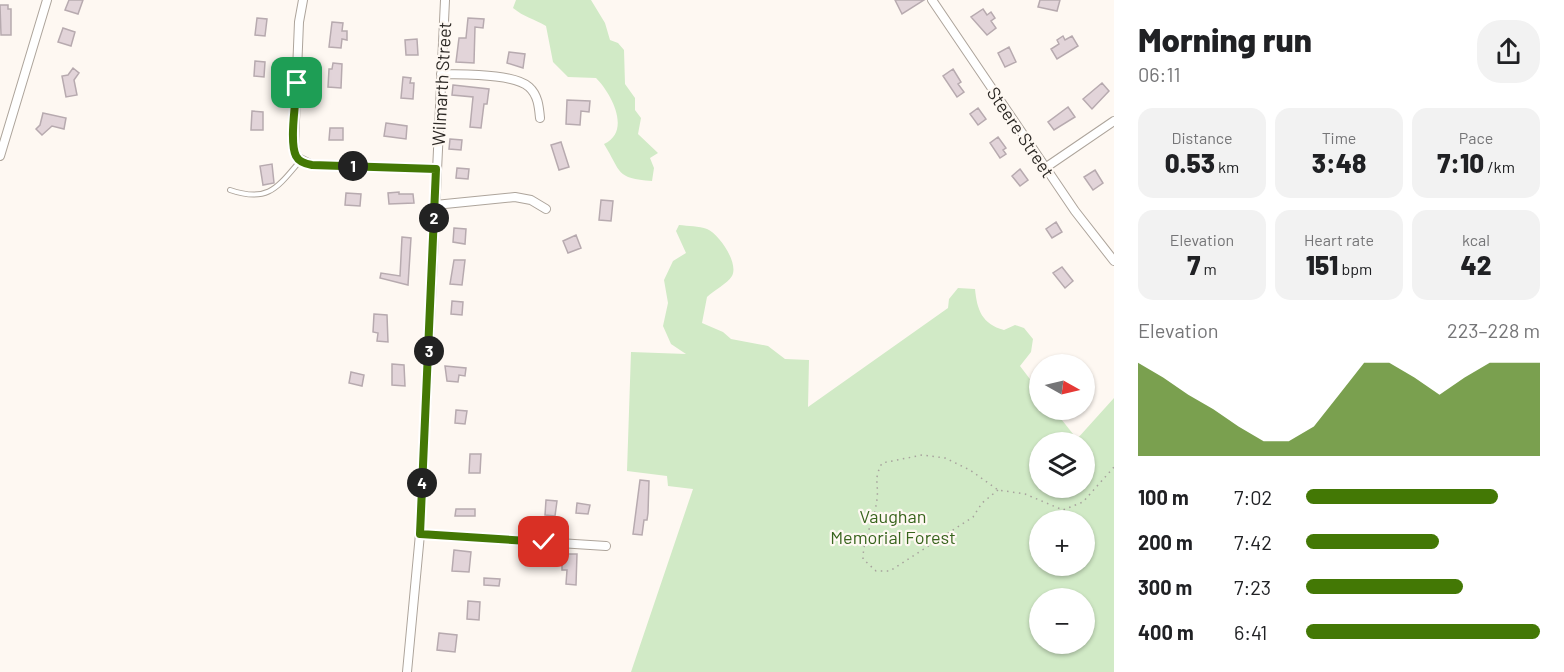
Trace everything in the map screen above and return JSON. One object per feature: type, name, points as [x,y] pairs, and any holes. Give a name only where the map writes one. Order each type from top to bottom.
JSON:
[{"type":"street","points":[[0,156],[47,0]]},
{"type":"street","points":[[303,0],[299,22],[294,145],[296,157],[312,165],[436,169]]},
{"type":"street","name":"Wilmarth Street","points":[[407,672],[420,534],[445,0]]},
{"type":"street","name":"Steere Street","points":[[932,0],[1075,211],[1114,261]]},
{"type":"street","points":[[441,74],[522,82],[531,88],[537,98],[540,118]]},
{"type":"street","points":[[1046,168],[1114,121]]},
{"type":"street","points":[[435,205],[515,197],[531,200],[546,209]]},
{"type":"street","points":[[420,534],[606,546]]},
{"type":"lane","points":[[230,190],[247,196],[264,194],[275,189],[300,161]]},
{"type":"path","points":[[998,490],[989,496],[973,517],[890,571],[876,571],[863,559],[863,546],[878,499],[875,477],[882,463],[922,455],[945,458],[970,470],[998,490],[1025,494],[1055,509],[1070,509],[1083,502],[1114,467]]},
{"type":"green space","points":[[516,0],[591,0],[605,23],[610,40],[618,43],[624,50],[625,84],[635,98],[635,110],[641,118],[638,134],[658,153],[650,158],[654,168],[652,181],[625,176],[617,168],[604,144],[617,130],[618,121],[608,93],[596,78],[568,77],[553,62],[546,26],[513,8]]},
{"type":"green space","name":"Vaughan Memorial Forest","points":[[679,225],[707,229],[727,249],[733,264],[732,276],[707,297],[702,323],[723,332],[731,339],[768,346],[785,359],[809,360],[808,407],[948,308],[949,299],[958,288],[975,289],[979,310],[990,324],[1004,330],[1015,325],[1024,328],[1033,339],[1031,352],[1020,366],[1029,378],[1029,420],[1062,420],[1071,432],[1029,432],[1029,498],[1095,498],[1095,432],[1083,432],[1114,398],[1114,672],[631,672],[693,489],[668,486],[667,476],[627,471],[631,352],[686,354],[671,344],[663,326],[668,303],[664,280],[673,261],[686,253],[676,231]]},
{"type":"building","points":[[69,0],[83,0],[78,14],[65,10]]},
{"type":"building","points":[[895,0],[924,0],[902,14]]},
{"type":"building","points":[[1040,0],[1060,0],[1057,11],[1038,7]]},
{"type":"building","points":[[0,5],[8,5],[8,9],[11,9],[11,35],[1,35]]},
{"type":"building","points":[[983,9],[987,15],[991,12],[995,18],[991,21],[996,28],[987,35],[971,17]]},
{"type":"building","points":[[257,18],[267,19],[265,36],[255,35]]},
{"type":"building","points":[[468,18],[484,19],[483,28],[475,27],[474,63],[456,62],[459,38],[466,38]]},
{"type":"building","points":[[332,22],[343,23],[342,31],[347,31],[347,40],[342,39],[341,48],[329,47]]},
{"type":"building","points":[[63,28],[75,32],[71,46],[58,42]]},
{"type":"building","points":[[1063,36],[1065,40],[1072,36],[1078,46],[1057,59],[1051,49],[1059,44],[1057,40]]},
{"type":"building","points":[[417,39],[418,55],[406,55],[405,40]]},
{"type":"building","points":[[1009,47],[1016,62],[1005,67],[998,53]]},
{"type":"building","points":[[509,52],[525,54],[523,68],[507,63]]},
{"type":"building","points":[[255,61],[265,62],[264,77],[254,76]]},
{"type":"building","points":[[333,63],[342,64],[341,88],[328,87],[329,69],[332,69]]},
{"type":"building","points":[[73,68],[79,73],[74,80],[77,95],[66,97],[62,76],[68,75]]},
{"type":"building","points":[[953,69],[961,82],[958,84],[964,92],[957,97],[943,76]]},
{"type":"building","points":[[403,77],[411,78],[410,83],[414,83],[413,99],[401,98]]},
{"type":"building","points":[[1102,83],[1109,91],[1092,109],[1083,99]]},
{"type":"building","points":[[453,85],[489,89],[487,104],[484,104],[481,128],[470,127],[473,97],[452,95]]},
{"type":"building","points":[[567,100],[590,101],[589,112],[581,111],[580,125],[566,124]]},
{"type":"building","points":[[1068,107],[1075,117],[1054,130],[1048,122]]},
{"type":"building","points":[[978,108],[986,119],[978,125],[970,114]]},
{"type":"building","points":[[252,111],[263,112],[263,130],[251,130]]},
{"type":"building","points":[[43,113],[66,118],[64,129],[52,126],[42,135],[36,129],[40,125]]},
{"type":"building","points":[[386,123],[407,126],[406,139],[384,136]]},
{"type":"building","points":[[330,128],[343,128],[343,140],[329,140]]},
{"type":"building","points":[[998,137],[1006,148],[1003,150],[1006,154],[1000,158],[990,143]]},
{"type":"building","points":[[450,139],[462,140],[461,150],[449,149]]},
{"type":"building","points":[[561,142],[569,167],[559,170],[551,145]]},
{"type":"building","points":[[272,164],[274,183],[263,185],[260,166]]},
{"type":"building","points":[[457,168],[469,169],[468,179],[456,178]]},
{"type":"building","points":[[1020,169],[1028,180],[1020,186],[1012,176]]},
{"type":"building","points":[[1095,170],[1103,183],[1093,190],[1084,177]]},
{"type":"building","points":[[399,192],[399,194],[413,194],[414,203],[389,204],[388,193]]},
{"type":"building","points":[[346,193],[361,194],[360,206],[345,205]]},
{"type":"building","points":[[601,200],[613,201],[611,221],[599,220]]},
{"type":"building","points":[[1056,222],[1062,232],[1052,238],[1046,229]]},
{"type":"building","points":[[454,228],[466,229],[465,244],[453,242]]},
{"type":"building","points":[[576,235],[581,248],[568,253],[563,241]]},
{"type":"building","points":[[402,237],[411,238],[408,285],[380,278],[381,273],[400,276]]},
{"type":"building","points":[[454,260],[465,260],[462,285],[450,284]]},
{"type":"building","points":[[1062,267],[1073,281],[1065,288],[1053,273]]},
{"type":"building","points":[[452,301],[463,302],[462,315],[451,314]]},
{"type":"building","points":[[374,314],[387,315],[388,342],[377,341],[378,333],[373,332]]},
{"type":"building","points":[[392,364],[404,365],[405,386],[392,385]]},
{"type":"building","points":[[445,366],[466,368],[465,376],[459,375],[458,382],[447,381]]},
{"type":"building","points":[[351,372],[364,375],[362,386],[349,383]]},
{"type":"building","points":[[456,410],[467,411],[465,424],[455,423]]},
{"type":"building","points":[[470,454],[481,454],[480,473],[469,473]]},
{"type":"building","points":[[640,480],[649,481],[648,513],[647,520],[644,520],[642,535],[633,534]]},
{"type":"building","points":[[546,500],[557,501],[555,516],[545,515]]},
{"type":"building","points":[[577,503],[590,505],[588,514],[576,513]]},
{"type":"building","points":[[456,509],[475,509],[475,516],[455,516]]},
{"type":"building","points":[[454,550],[471,552],[469,572],[452,571]]},
{"type":"building","points":[[568,554],[577,554],[576,585],[566,584],[567,570],[562,570],[562,558],[567,558]]},
{"type":"building","points":[[484,578],[500,579],[499,586],[484,585]]},
{"type":"building","points":[[468,601],[480,602],[479,620],[467,619]]},
{"type":"building","points":[[439,633],[457,635],[455,652],[437,650]]},
{"type":"route","points":[[297,83],[294,145],[296,157],[300,161],[312,165],[436,169],[420,534],[544,542]]}]
